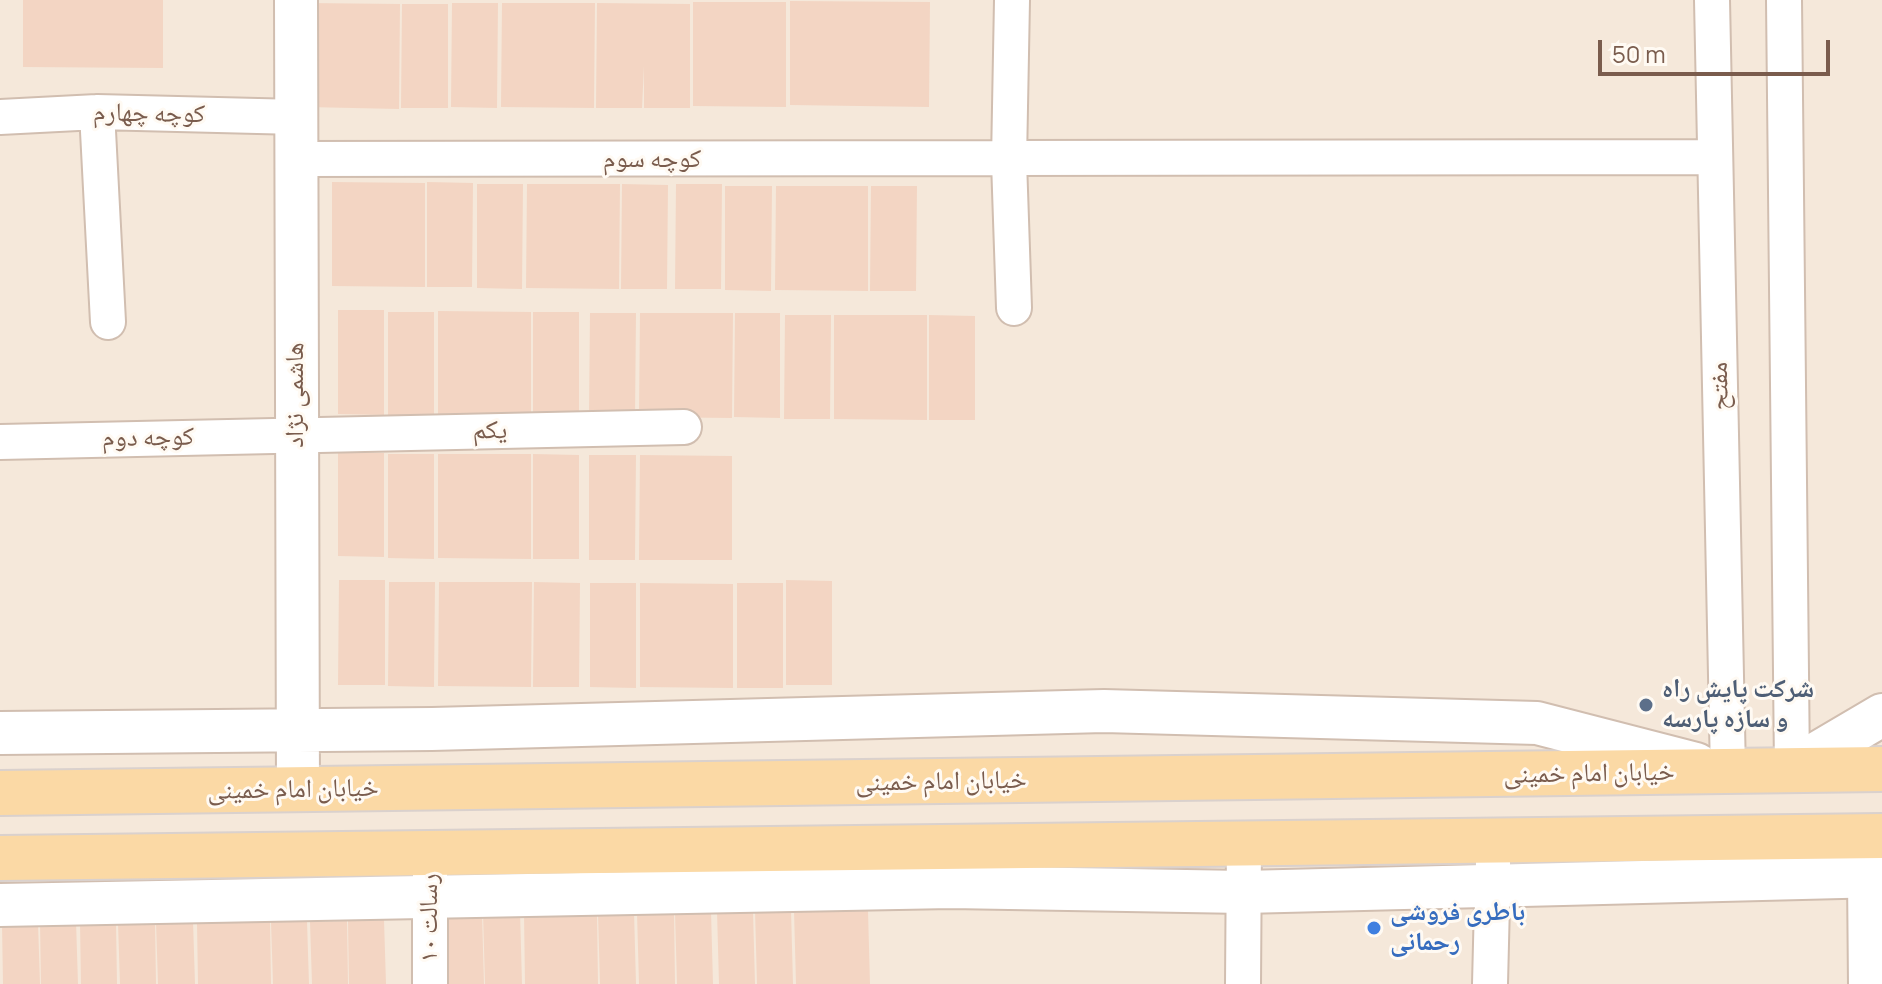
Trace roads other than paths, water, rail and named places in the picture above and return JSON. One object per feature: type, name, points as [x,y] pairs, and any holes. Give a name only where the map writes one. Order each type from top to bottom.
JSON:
[{"type":"main road","name":"خیابان امام خمینی","points":[[0,793],[1882,769]]},
{"type":"main road","points":[[1053,780],[1058,846]]},
{"type":"main road","points":[[0,858],[1244,844],[1493,863],[1882,836]]},
{"type":"street","name":"هاشمی نژاد","points":[[296,0],[298,790]]},
{"type":"street","points":[[1012,0],[1009,161],[1014,308]]},
{"type":"street","name":"مفتح","points":[[1712,0],[1728,772]]},
{"type":"street","points":[[1784,0],[1792,768],[1882,715]]},
{"type":"street","name":"کوچه چهارم","points":[[0,117],[97,112],[298,117]]},
{"type":"street","points":[[97,112],[108,322]]},
{"type":"street","name":"کوچه سوم","points":[[295,159],[1009,161],[1715,157]]},
{"type":"street","name":"یکم","points":[[297,434],[684,427]]},
{"type":"street","name":"کوچه دوم","points":[[0,442],[297,434]]},
{"type":"street","points":[[0,733],[432,729],[1104,711],[1537,723],[1728,772]]},
{"type":"street","points":[[1243,984],[1244,844]]},
{"type":"street","name":"رسالت ۱۰","points":[[430,852],[430,984]]},
{"type":"street","points":[[1490,984],[1493,863]]},
{"type":"street","points":[[0,905],[951,887],[1244,892],[1493,863],[1873,877],[1866,984]]},
{"type":"place","name":"شرکت پایش راه و سازه پارسه","points":[[1646,705]]},
{"type":"place","name":"باطری فروشی رحمانی","points":[[1374,928]]}]
